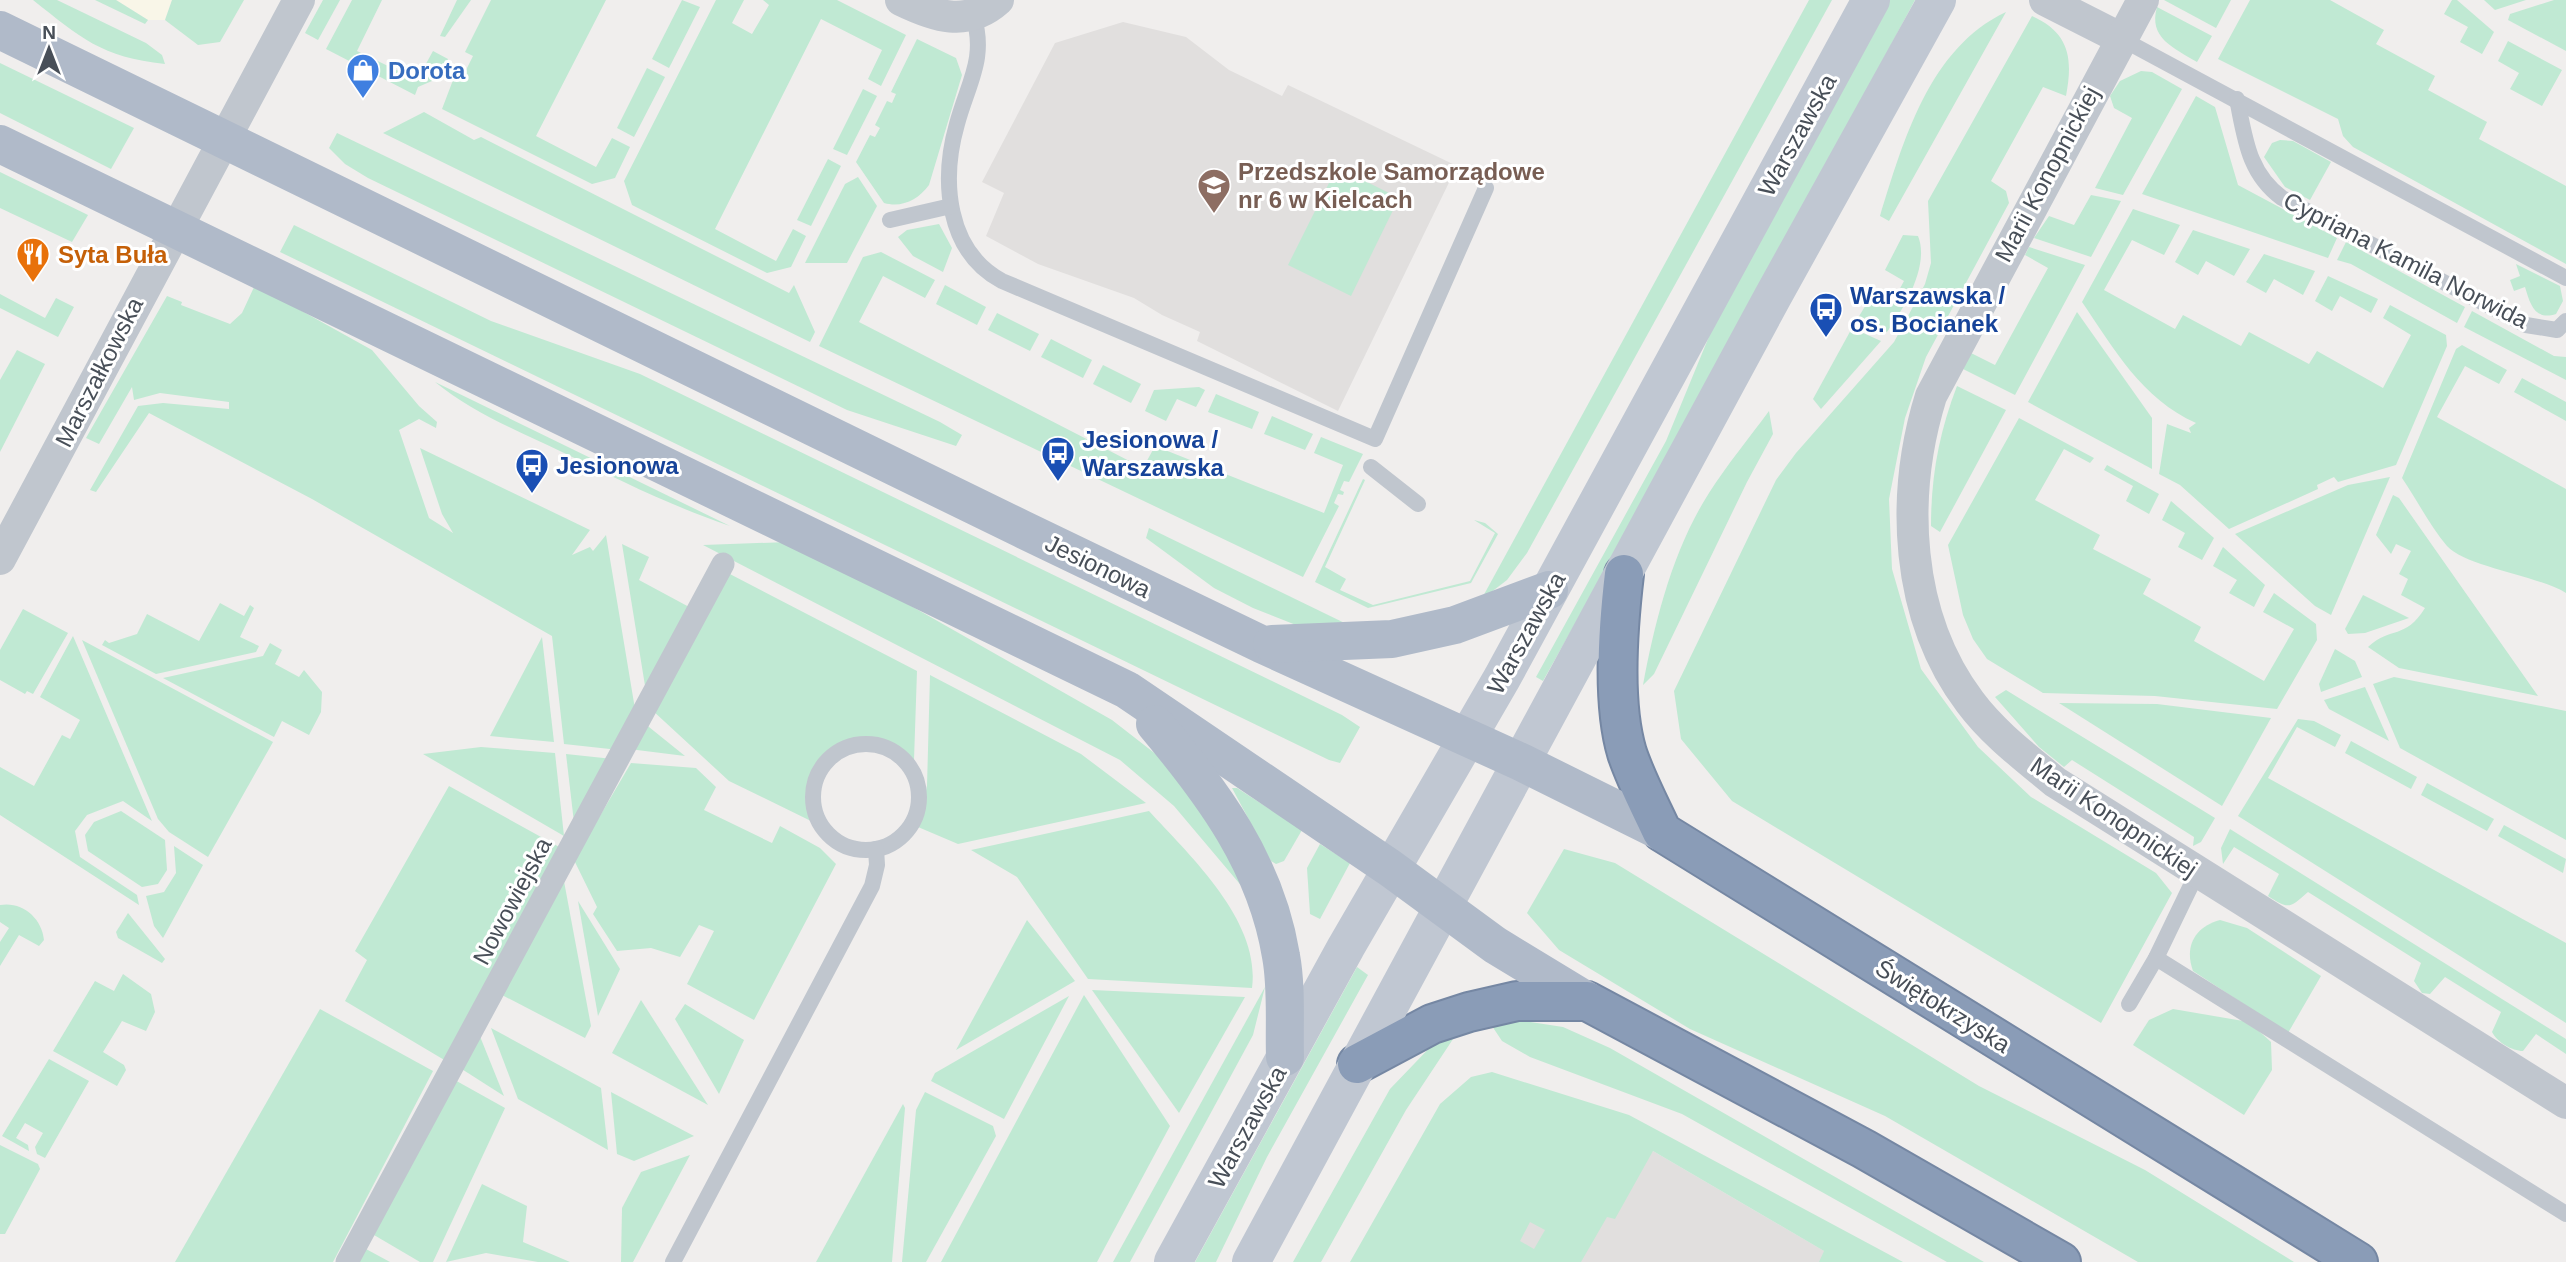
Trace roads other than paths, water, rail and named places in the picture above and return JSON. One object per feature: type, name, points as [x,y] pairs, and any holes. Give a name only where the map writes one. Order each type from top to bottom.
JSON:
[{"type":"highway","points":[[1624,574],[1618,630],[1625,739],[1635,774],[1662,832]]},
{"type":"highway","name":"Świętokrzyska","points":[[1662,832],[2358,1262]]},
{"type":"highway","points":[[1357,1065],[1432,1024],[1469,1012],[1543,999],[1587,1001],[1864,1149],[2061,1262]]},
{"type":"main road","name":"Warszawska","points":[[1173,1262],[1390,869],[1549,590],[1871,0]]},
{"type":"main road","points":[[1251,1262],[1937,0]]},
{"type":"main road","name":"Jesionowa","points":[[0,30],[1261,644],[1521,762]]},
{"type":"main road","points":[[0,144],[1127,690],[1390,869],[1443,909],[1587,1001]]},
{"type":"main road","points":[[1261,644],[1403,636],[1455,625],[1549,590]]},
{"type":"main road","points":[[1127,690],[1207,785],[1245,849],[1268,906],[1282,959],[1286,1057]]},
{"type":"main road","name":"Świętokrzyska","points":[[1521,762],[1662,832]]},
{"type":"street","name":"Marszałkowska","points":[[0,559],[174,229],[299,0]]},
{"type":"street","points":[[901,0],[942,18],[986,7]]},
{"type":"street","points":[[2045,0],[2120,38]]},
{"type":"street","name":"Marii Konopnickiej","points":[[2143,0],[2120,38],[1931,396],[1920,429],[1913,533],[1926,615],[1949,670],[1970,702],[2014,748],[2054,782],[2566,1103]]},
{"type":"street","name":"Nowowiejska","points":[[347,1262],[723,564]]},
{"type":"lane","points":[[986,7],[980,49],[953,138],[951,206],[967,251],[990,275],[1375,439],[1486,188]]},
{"type":"lane","points":[[2120,38],[2566,278]]},
{"type":"lane","name":"Cypriana Kamila Norwida","points":[[2237,99],[2250,161],[2262,180],[2282,198],[2516,321],[2563,327]]},
{"type":"lane","points":[[890,220],[951,206]]},
{"type":"lane","points":[[1371,467],[1418,504]]},
{"type":"lane","points":[[861,744],[878,745],[895,751],[908,763],[916,778],[919,795],[917,813],[908,830],[892,844],[876,849],[859,850],[835,840],[818,821],[813,804],[819,771],[830,757],[845,748],[861,744]]},
{"type":"lane","points":[[673,1262],[872,886],[877,866],[876,849]]},
{"type":"lane","points":[[2129,1004],[2156,958],[2197,873]]},
{"type":"lane","points":[[2156,958],[2566,1214]]},
{"type":"place","name":"Dorota","points":[[363,100]]},
{"type":"place","name":"Przedszkole Samorządowe nr 6 w Kielcach","points":[[1214,215]]},
{"type":"place","name":"Syta Buła","points":[[33,284]]},
{"type":"place","name":"Warszawska / os. Bocianek","points":[[1826,339]]},
{"type":"place","name":"Jesionowa / Warszawska","points":[[1058,483]]},
{"type":"place","name":"Jesionowa","points":[[532,495]]}]
